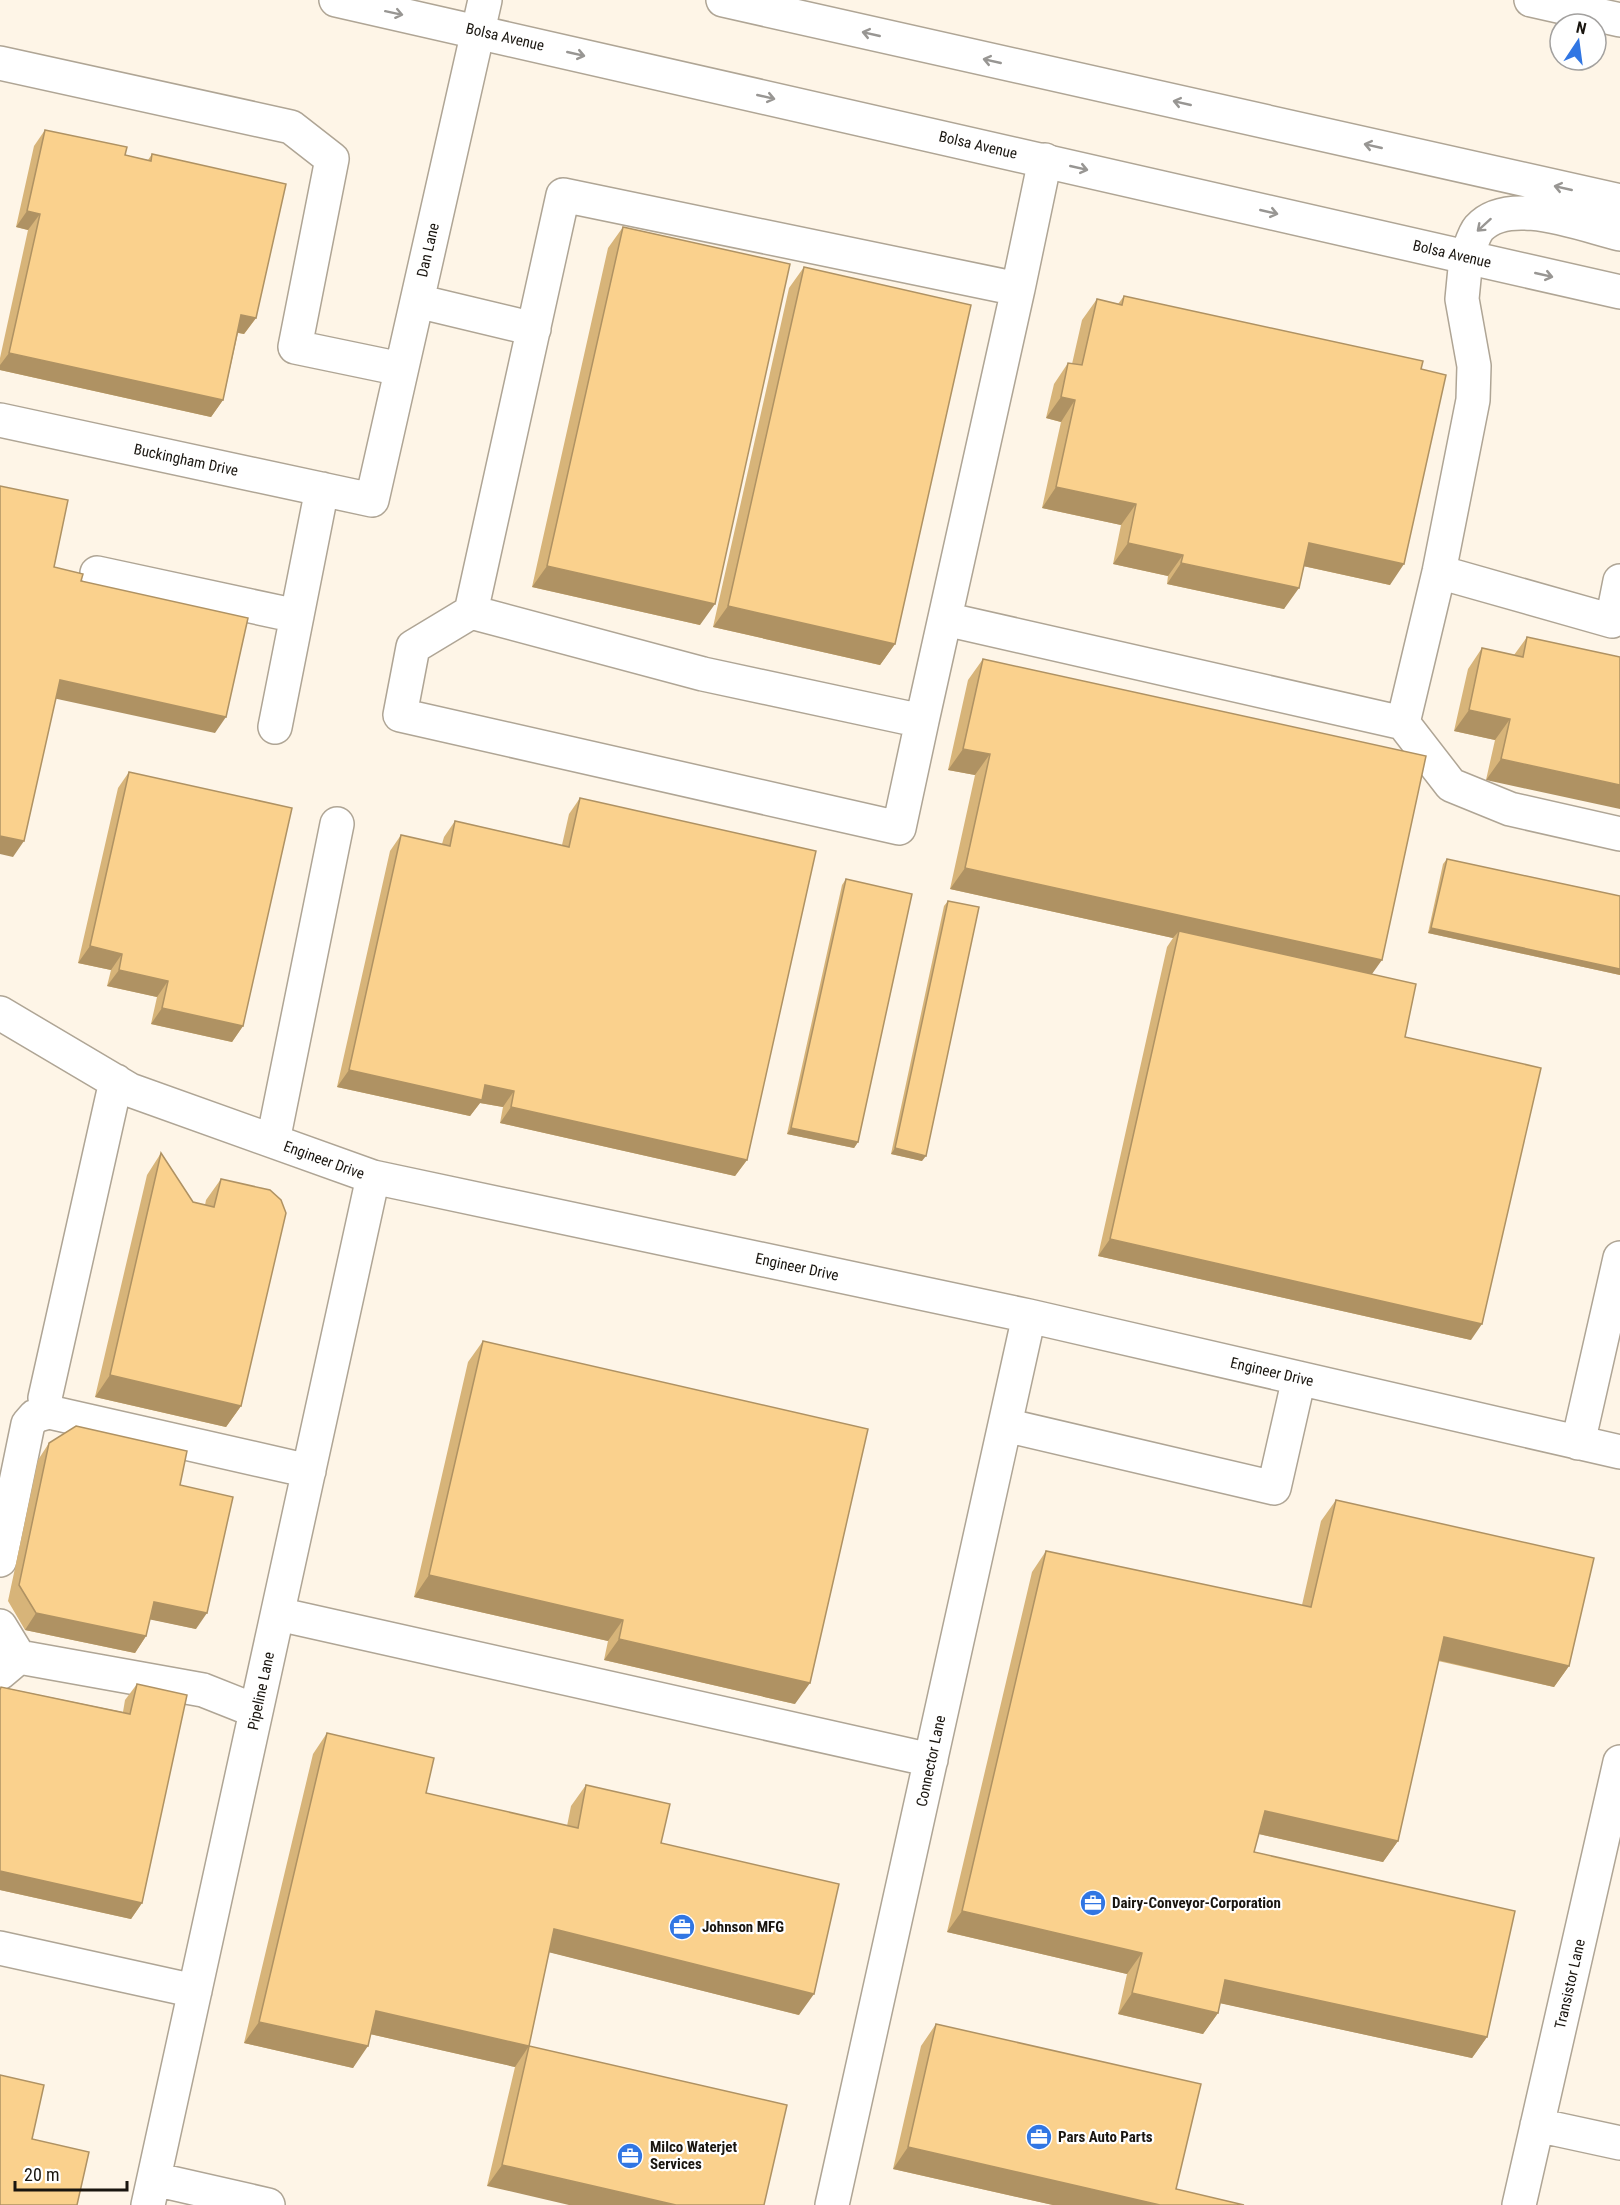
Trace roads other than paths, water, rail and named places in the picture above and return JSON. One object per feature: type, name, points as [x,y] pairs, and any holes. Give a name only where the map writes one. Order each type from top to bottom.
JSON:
[{"type":"street","name":"Bolsa Avenue","points":[[336,0],[1620,292]]},
{"type":"street","name":"Dan Lane","points":[[372,500],[485,0]]},
{"type":"street","points":[[723,0],[1620,201]]},
{"type":"street","points":[[1531,0],[1620,20]]},
{"type":"street","points":[[0,63],[291,127],[332,159],[296,347],[401,369]]},
{"type":"street","points":[[922,721],[703,674],[471,612],[413,647],[400,715],[899,828],[1045,160]]},
{"type":"street","points":[[471,612],[563,195],[1018,289]]},
{"type":"street","points":[[1403,723],[1438,572],[1473,400],[1474,366],[1462,299],[1466,258],[1478,229],[1497,214],[1526,212],[1620,234]]},
{"type":"street","points":[[417,301],[534,329]]},
{"type":"street","name":"Buckingham Drive","points":[[0,420],[372,500]]},
{"type":"street","points":[[275,727],[322,489]]},
{"type":"street","points":[[1438,572],[1612,621],[1620,581]]},
{"type":"street","points":[[97,573],[297,616]]},
{"type":"street","points":[[945,619],[1403,723],[1451,785],[1510,809],[1620,834]]},
{"type":"street","points":[[273,1142],[337,824]]},
{"type":"street","name":"Engineer Drive","points":[[0,1013],[130,1090],[373,1178],[1029,1316],[1620,1452]]},
{"type":"street","points":[[49,1412],[45,1398],[116,1082]]},
{"type":"street","name":"Pipeline Lane","points":[[151,2192],[373,1178]]},
{"type":"street","points":[[1578,1443],[1620,1258]]},
{"type":"street","name":"Connector Lane","points":[[832,2205],[1029,1316]]},
{"type":"street","points":[[1005,1425],[1274,1488],[1299,1378]]},
{"type":"street","points":[[0,1560],[28,1424],[35,1416],[49,1412],[309,1471]]},
{"type":"street","points":[[278,1614],[931,1760]]},
{"type":"street","points":[[0,1626],[9,1665],[203,1690],[256,1711]]},
{"type":"street","name":"Transistor Lane","points":[[1519,2205],[1620,1762]]},
{"type":"street","points":[[0,1948],[195,1991]]},
{"type":"street","points":[[1537,2125],[1620,2143]]},
{"type":"street","points":[[151,2192],[268,2205]]},
{"type":"place","name":"Dairy-Conveyor-Corporation","points":[[1093,1903]]},
{"type":"place","name":"Johnson MFG","points":[[682,1927]]},
{"type":"place","name":"Pars Auto Parts","points":[[1039,2137]]},
{"type":"place","name":"Milco Waterjet Services","points":[[630,2156]]}]
